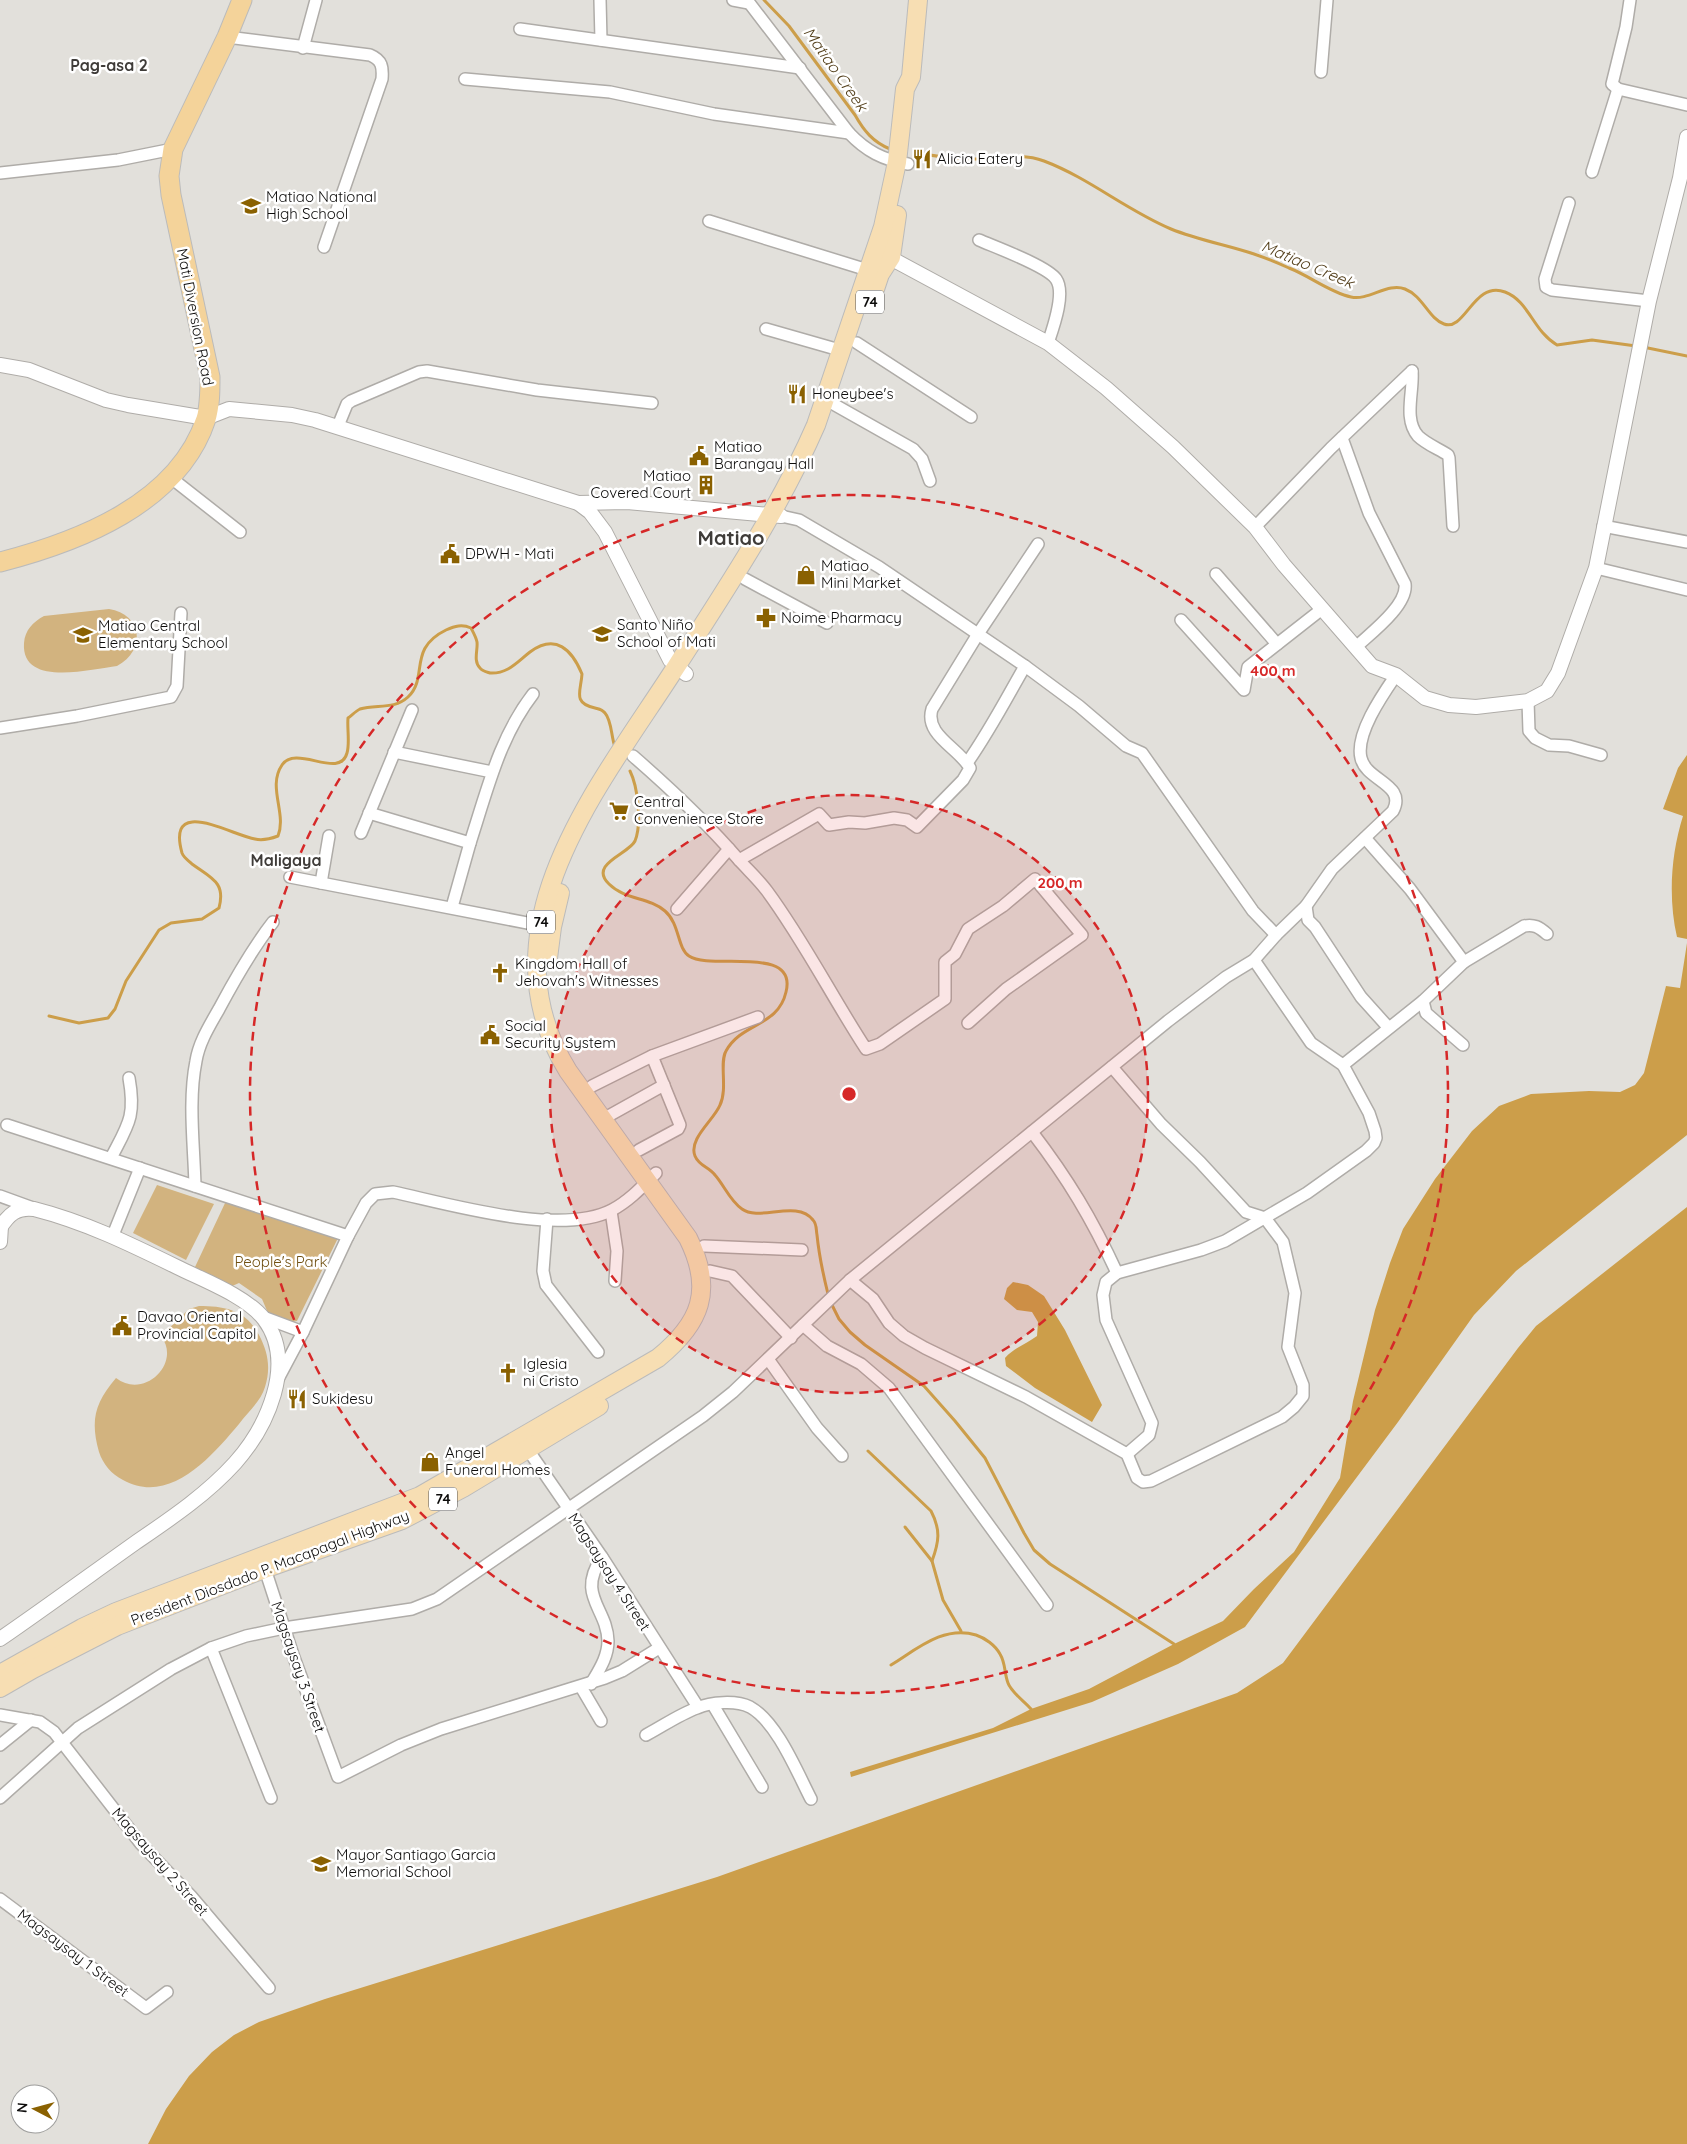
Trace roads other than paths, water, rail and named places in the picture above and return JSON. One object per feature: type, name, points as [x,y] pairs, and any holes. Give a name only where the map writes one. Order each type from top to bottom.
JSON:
[{"type":"highway","name":"Mati Diversion Road","points":[[0,562],[68,541],[97,529],[123,515],[170,477],[192,447],[206,418],[210,398],[210,378],[171,195],[169,176],[173,148],[227,37],[242,0]]},
{"type":"main road","name":"President Diosdado P. Macapagal Highway","points":[[546,926],[575,853],[594,817],[633,756],[681,670],[775,516],[805,475],[835,405],[850,347],[875,272],[894,228],[902,163],[917,90],[911,77],[918,0]]},
{"type":"main road","name":"President Diosdado P. Macapagal Highway","points":[[0,1688],[118,1626],[413,1500],[656,1372],[686,1350],[697,1335],[705,1320],[709,1304],[710,1270],[704,1246],[681,1208],[652,1177],[607,1116],[560,1059],[552,1025],[537,984],[536,967],[546,926],[553,876],[570,836],[601,784],[745,579],[805,451],[850,347]]},
{"type":"main road","name":"President Diosdado P. Macapagal Highway","points":[[524,1443],[658,1358],[678,1342],[689,1328],[695,1316],[701,1290],[698,1260],[688,1238],[652,1177],[639,1150],[607,1116],[592,1086],[552,1025]]},
{"type":"main road","name":"President Diosdado P. Macapagal Highway","points":[[0,1674],[82,1628],[148,1599],[263,1563]]},
{"type":"street","points":[[303,48],[316,0]]},
{"type":"street","points":[[600,0],[601,40]]},
{"type":"street","points":[[733,0],[748,1],[849,133],[862,147],[878,157],[902,163]]},
{"type":"street","points":[[1321,72],[1326,0]]},
{"type":"street","points":[[1630,0],[1626,27],[1612,76],[1612,84],[1618,89],[1687,105]]},
{"type":"street","points":[[520,29],[800,68]]},
{"type":"street","points":[[227,37],[370,55],[377,58],[383,69],[382,79],[324,247]]},
{"type":"street","points":[[465,79],[610,92],[714,114],[849,133]]},
{"type":"street","points":[[1592,172],[1618,89]]},
{"type":"street","points":[[883,254],[941,287],[1048,343],[1106,388],[1158,434],[1255,527],[1342,634],[1356,646],[1372,666],[1396,675],[1425,698],[1448,705],[1476,707],[1528,701],[1547,690],[1558,674],[1596,568],[1603,526],[1646,325],[1649,301],[1680,178],[1687,137]]},
{"type":"street","points":[[0,173],[118,160],[173,148]]},
{"type":"street","points":[[1569,204],[1545,279],[1546,287],[1552,290],[1649,301]]},
{"type":"street","points":[[709,220],[875,272]]},
{"type":"street","points":[[979,240],[1047,271],[1056,279],[1059,288],[1058,306],[1048,343]]},
{"type":"street","points":[[766,329],[850,347],[971,417]]},
{"type":"street","points":[[0,365],[29,370],[106,400],[206,418],[229,409]]},
{"type":"street","points":[[338,426],[347,404],[351,401],[419,372],[427,371],[537,390],[652,403]]},
{"type":"street","points":[[1255,527],[1342,438],[1412,371],[1411,418],[1413,428],[1420,437],[1450,458],[1453,526]]},
{"type":"street","points":[[210,398],[229,409],[292,414],[338,426],[578,503],[627,502],[799,520],[872,562],[978,634],[1079,706],[1126,746],[1142,753],[1253,911],[1276,935]]},
{"type":"street","points":[[835,405],[913,449],[922,459],[930,481]]},
{"type":"street","points":[[1342,438],[1369,513],[1406,584],[1400,604],[1356,646]]},
{"type":"street","points":[[170,477],[240,532]]},
{"type":"street","points":[[578,503],[590,512],[605,532],[661,642],[681,670]]},
{"type":"street","points":[[1603,526],[1687,542]]},
{"type":"street","points":[[739,860],[819,814],[829,825],[849,822],[866,824],[894,818],[908,820],[917,827],[962,780],[970,768],[932,728],[930,716],[932,709],[978,634],[1038,544]]},
{"type":"street","points":[[1596,568],[1687,590]]},
{"type":"street","points":[[1216,574],[1277,644]]},
{"type":"street","points":[[745,579],[827,623]]},
{"type":"street","points":[[1181,620],[1244,690],[1248,667],[1322,609]]},
{"type":"street","points":[[0,728],[77,716],[170,697],[177,686],[181,613]]},
{"type":"street","points":[[967,763],[985,740],[994,717],[1025,666]]},
{"type":"street","points":[[0,1798],[63,1741],[86,1724],[163,1674],[211,1648],[246,1636],[284,1628],[389,1613],[425,1605],[437,1599],[703,1416],[733,1392],[850,1280],[1192,1003],[1226,977],[1254,960],[1306,906],[1332,869],[1393,811],[1397,798],[1394,791],[1364,767],[1360,756],[1362,742],[1374,709],[1396,675]]},
{"type":"street","points":[[452,907],[492,772],[514,721],[532,694]]},
{"type":"street","points":[[1528,701],[1530,731],[1535,738],[1549,745],[1569,746],[1601,755]]},
{"type":"street","points":[[360,833],[412,710]]},
{"type":"street","points":[[394,752],[492,772]]},
{"type":"street","points":[[633,756],[677,794],[766,890],[792,927],[855,1034],[866,1049],[880,1044],[945,999],[946,962],[956,954],[968,929],[1003,906],[1035,879],[1082,935],[1006,989],[968,1023]]},
{"type":"street","points":[[368,814],[470,843]]},
{"type":"street","points":[[321,883],[329,836]]},
{"type":"street","points":[[1365,838],[1410,889],[1464,962]]},
{"type":"street","points":[[677,909],[729,849]]},
{"type":"street","points":[[290,877],[546,926]]},
{"type":"street","points":[[1306,906],[1308,920],[1316,927],[1361,997],[1388,1027]]},
{"type":"street","points":[[195,1186],[193,1084],[196,1059],[202,1038],[250,954],[273,922]]},
{"type":"street","points":[[1343,1065],[1388,1027],[1423,1001],[1464,962],[1524,926],[1539,927],[1547,934]]},
{"type":"street","points":[[1127,1454],[1149,1435],[1152,1423],[1106,1320],[1103,1295],[1106,1282],[1116,1273],[1225,1241],[1307,1193],[1374,1144],[1375,1130],[1369,1113],[1343,1065],[1311,1043],[1254,960]]},
{"type":"street","points":[[1423,1001],[1426,1013],[1463,1045]]},
{"type":"street","points":[[592,1086],[652,1056],[714,1035],[758,1017]]},
{"type":"street","points":[[639,1150],[680,1128],[679,1121],[652,1056]]},
{"type":"street","points":[[850,1280],[873,1299],[889,1323],[904,1336],[925,1348],[1026,1396],[1127,1454],[1137,1478],[1143,1482],[1151,1482],[1282,1417],[1303,1396],[1303,1385],[1288,1347],[1290,1317],[1295,1293],[1283,1242],[1265,1218],[1246,1212],[1200,1162],[1161,1124],[1112,1067]]},
{"type":"street","points":[[111,1158],[132,1112],[133,1100],[130,1078]]},
{"type":"street","points":[[607,1116],[664,1085]]},
{"type":"street","points":[[7,1125],[348,1236]]},
{"type":"street","points":[[1032,1132],[1064,1175],[1081,1202],[1096,1228],[1116,1273]]},
{"type":"street","points":[[113,1235],[140,1168]]},
{"type":"street","points":[[277,1379],[303,1332],[348,1236],[366,1203],[375,1194],[393,1192],[499,1214],[547,1219],[578,1219],[595,1217],[611,1211],[626,1201],[652,1177]]},
{"type":"street","points":[[0,1196],[113,1235],[236,1297],[254,1309],[270,1328],[277,1347],[279,1366],[270,1403],[259,1428],[244,1451],[228,1470],[172,1517],[0,1639]]},
{"type":"street","points":[[0,1242],[1,1227],[5,1219],[18,1209],[34,1209]]},
{"type":"street","points":[[611,1211],[617,1251],[615,1281]]},
{"type":"street","points":[[547,1219],[544,1271],[546,1285],[598,1352]]},
{"type":"street","points":[[704,1246],[802,1250]]},
{"type":"street","points":[[710,1270],[732,1276],[791,1338]]},
{"type":"street","points":[[263,1318],[303,1332]]},
{"type":"street","points":[[803,1326],[827,1346],[861,1364],[889,1388],[1047,1605]]},
{"type":"street","points":[[768,1359],[817,1428],[842,1456]]},
{"type":"street","name":"Magsaysay 4 Street","points":[[524,1443],[602,1557],[698,1707]]},
{"type":"street","points":[[586,1685],[603,1663],[608,1642],[607,1633],[591,1592],[594,1571],[602,1557]]},
{"type":"street","name":"Magsaysay 3 Street","points":[[263,1563],[321,1735],[338,1777],[441,1729],[586,1685]]},
{"type":"street","points":[[211,1648],[271,1798]]},
{"type":"street","points":[[586,1685],[622,1671],[659,1648]]},
{"type":"street","points":[[586,1685],[602,1722]]},
{"type":"street","points":[[646,1735],[698,1707],[735,1704],[748,1706],[767,1722],[792,1762],[811,1799]]},
{"type":"street","points":[[713,1705],[762,1787]]},
{"type":"street","name":"Magsaysay 2 Street","points":[[0,1715],[31,1720],[47,1726],[63,1741],[140,1844],[191,1896],[269,1988]]},
{"type":"street","points":[[0,1745],[31,1720]]},
{"type":"street","name":"Magsaysay 1 Street","points":[[0,1899],[146,2008],[167,1992]]},
{"type":"waterway","name":"Matiao Creek","points":[[764,0],[789,26],[866,131],[879,143],[890,149]]},
{"type":"waterway","name":"Matiao Creek","points":[[916,153],[966,159],[1035,158],[1061,168],[1138,213],[1171,229],[1267,259],[1297,271],[1343,295],[1358,298],[1392,288],[1399,287],[1405,289],[1417,297],[1434,317],[1444,324],[1458,321],[1478,299],[1485,293],[1494,290],[1505,292],[1520,302],[1542,332],[1557,345],[1592,340],[1636,346]]},
{"type":"waterway","name":"Matiao Creek","points":[[1643,347],[1687,356]]},
{"type":"waterway","points":[[49,1016],[79,1023],[108,1018],[115,1009],[126,981],[159,930],[171,923],[202,919],[219,908],[221,899],[219,886],[211,877],[185,858],[182,853],[180,836],[183,826],[192,822],[204,823],[258,840],[278,836],[280,818],[276,782],[282,765],[289,760],[297,758],[327,763],[336,763],[343,760],[348,749],[348,718],[360,709],[397,704],[408,697],[417,681],[422,654],[427,646],[434,638],[452,627],[465,626],[471,628],[477,642],[476,659],[478,665],[482,670],[490,673],[502,672],[530,652],[548,644],[555,644],[568,651],[582,674],[581,700],[588,706],[600,709],[605,713],[609,720],[615,747]]},
{"type":"waterway","points":[[630,771],[635,786],[638,806],[637,834],[631,846],[606,865],[603,871],[604,877],[609,884],[622,893],[652,903],[665,911],[670,916],[682,947],[689,956],[700,960],[766,963],[779,968],[786,977],[786,992],[776,1012],[741,1034],[726,1051],[723,1062],[724,1084],[720,1105],[698,1136],[695,1143],[695,1156],[699,1162],[715,1175],[734,1202],[742,1209],[758,1213],[798,1211],[806,1214],[813,1220],[816,1225],[820,1257],[828,1294]]},
{"type":"waterway","points":[[832,1305],[839,1319],[850,1332],[865,1345],[924,1386],[955,1421],[985,1458],[1034,1550],[1050,1564],[1174,1644]]},
{"type":"waterway","points":[[868,1451],[931,1511],[938,1530],[932,1561]]},
{"type":"waterway","points":[[905,1527],[932,1561],[943,1600],[961,1631]]},
{"type":"waterway","points":[[891,1665],[931,1640],[942,1636],[953,1633],[976,1635],[990,1642],[998,1651],[1002,1658],[1010,1686],[1031,1709]]},
{"type":"place","name":"Alicia Eatery","points":[[922,159]]},
{"type":"place","name":"Matiao National High School","points":[[251,206]]},
{"type":"place","name":"Honeybee's","points":[[797,394]]},
{"type":"place","name":"Matiao Barangay Hall","points":[[699,456]]},
{"type":"place","name":"Matiao Covered Court","points":[[706,485]]},
{"type":"place","name":"DPWH - Mati","points":[[450,554]]},
{"type":"place","name":"Matiao Mini Market","points":[[806,575]]},
{"type":"place","name":"Noime Pharmacy","points":[[766,618]]},
{"type":"place","name":"Santo Niño School of Mati","points":[[602,634]]},
{"type":"place","name":"Matiao Central Elementary School","points":[[83,635]]},
{"type":"place","name":"Central Convenience Store","points":[[619,811]]},
{"type":"place","name":"Kingdom Hall of Jehovah's Witnesses","points":[[500,973]]},
{"type":"place","name":"Social Security System","points":[[490,1035]]},
{"type":"place","name":"Davao Oriental Provincial Capitol","points":[[122,1326]]},
{"type":"place","name":"Iglesia ni Cristo","points":[[508,1373]]},
{"type":"place","name":"Sukidesu","points":[[297,1399]]},
{"type":"place","name":"Angel Funeral Homes","points":[[430,1462]]},
{"type":"place","name":"Mayor Santiago Garcia Memorial School","points":[[321,1864]]},
{"type":"district","name":"Pag-asa 2","points":[[109,65]]},
{"type":"district","name":"Matiao","points":[[731,538]]},
{"type":"district","name":"Maligaya","points":[[286,860]]},
{"type":"park label","name":"People's Park","points":[[281,1262]]}]
